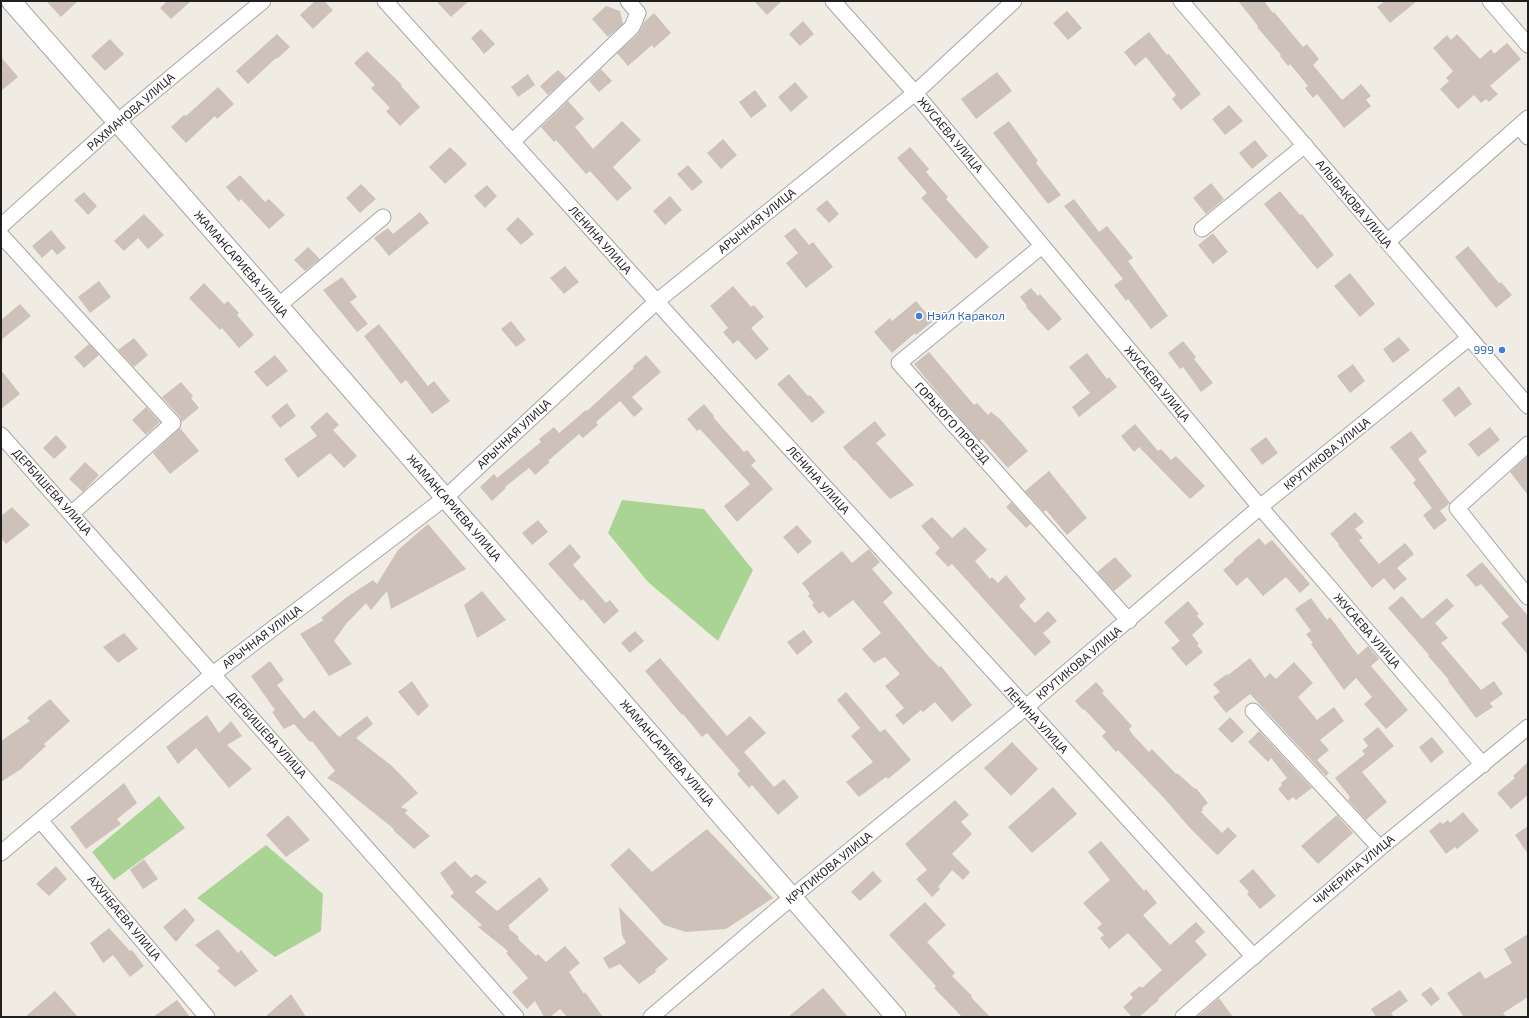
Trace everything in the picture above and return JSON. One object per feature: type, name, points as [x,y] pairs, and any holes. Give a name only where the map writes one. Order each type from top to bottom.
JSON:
[{"type":"street","name":"ЖАМАНСАРИЕВА УЛИЦА","points":[[11,1],[896,1017]]},
{"type":"street","name":"РАХМАНОВА УЛИЦА","points":[[1,226],[117,122],[263,1]]},
{"type":"street","name":"ЛЕНИНА УЛИЦА","points":[[385,1],[656,302],[1254,956]]},
{"type":"street","points":[[512,142],[632,27],[638,13],[628,1]]},
{"type":"street","name":"ЖУСАЕВА УЛИЦА","points":[[833,1],[915,93],[1260,507],[1483,765]]},
{"type":"street","name":"АРЫЧНАЯ УЛИЦА","points":[[1,853],[213,674],[445,498],[656,302],[915,93],[1014,1]]},
{"type":"street","name":"АЛЫБАКОВА УЛИЦА","points":[[1181,1],[1528,406]]},
{"type":"street","points":[[1490,1],[1528,45]]},
{"type":"street","points":[[1387,242],[1525,127]]},
{"type":"street","points":[[1202,229],[1305,145]]},
{"type":"street","points":[[278,306],[383,217]]},
{"type":"street","points":[[1,235],[173,423],[71,514]]},
{"type":"street","name":"ГОРЬКОГО ПРОЕЗД","points":[[1042,246],[899,363],[1129,621]]},
{"type":"street","name":"КРУТИКОВА УЛИЦА","points":[[651,1017],[792,898],[1026,708],[1260,507],[1469,338]]},
{"type":"street","name":"ДЕРБИШЕВА УЛИЦА","points":[[2,439],[71,514],[516,1017]]},
{"type":"street","points":[[1528,444],[1457,508],[1528,597]]},
{"type":"street","points":[[1253,711],[1380,848]]},
{"type":"street","name":"ЧИЧЕРИНА УЛИЦА","points":[[1183,1017],[1380,848],[1528,727]]},
{"type":"street","name":"АХУНБАЕВА УЛИЦА","points":[[40,820],[207,1017]]},
{"type":"green space","points":[[622,500],[704,509],[753,570],[718,641],[648,582],[608,533]]},
{"type":"green space","points":[[159,796],[185,828],[114,880],[92,852]]},
{"type":"green space","points":[[266,845],[323,894],[321,931],[275,957],[197,898]]},
{"type":"building","points":[[46,1],[78,1],[61,17]]},
{"type":"building","points":[[167,1],[191,1],[171,19],[160,8]]},
{"type":"building","points":[[315,1],[324,1],[333,10],[313,29],[300,15]]},
{"type":"building","points":[[436,1],[469,1],[451,17]]},
{"type":"building","points":[[754,1],[782,1],[767,15]]},
{"type":"building","points":[[1238,1],[1264,1],[1303,47],[1307,44],[1319,59],[1313,65],[1342,100],[1361,84],[1371,96],[1366,100],[1371,106],[1344,128],[1317,94],[1313,98],[1305,88],[1308,86],[1290,64],[1288,66]]},
{"type":"building","points":[[1385,1],[1417,1],[1390,23],[1377,7]]},
{"type":"building","points":[[606,6],[620,11],[623,24],[608,37],[592,19]]},
{"type":"building","points":[[1067,11],[1082,28],[1068,40],[1053,23]]},
{"type":"building","points":[[654,13],[671,33],[654,48],[652,45],[628,66],[617,53],[638,34],[644,22]]},
{"type":"building","points":[[803,21],[814,34],[800,46],[789,34]]},
{"type":"building","points":[[481,29],[495,44],[484,54],[471,38]]},
{"type":"building","points":[[1149,32],[1201,94],[1181,110],[1172,99],[1176,95],[1146,57],[1135,66],[1124,52]]},
{"type":"building","points":[[277,34],[290,47],[248,84],[236,71]]},
{"type":"building","points":[[1457,34],[1480,59],[1491,49],[1494,54],[1507,43],[1521,59],[1490,86],[1498,94],[1489,102],[1486,99],[1481,103],[1474,95],[1458,109],[1440,89],[1449,81],[1446,78],[1453,71],[1433,48],[1447,35],[1451,40]]},
{"type":"building","points":[[110,39],[124,54],[105,71],[91,56]]},
{"type":"building","points":[[367,51],[402,85],[401,86],[420,107],[400,126],[386,111],[390,108],[371,88],[375,85],[354,63]]},
{"type":"building","points":[[1,57],[18,77],[1,91]]},
{"type":"building","points":[[601,69],[612,81],[599,92],[589,81]]},
{"type":"building","points":[[558,70],[566,78],[548,95],[540,86]]},
{"type":"building","points":[[997,72],[1012,91],[976,119],[961,99]]},
{"type":"building","points":[[528,74],[535,85],[518,97],[511,87]]},
{"type":"building","points":[[795,82],[808,97],[791,112],[778,97]]},
{"type":"building","points":[[218,87],[234,104],[217,119],[215,116],[186,143],[171,127],[184,115],[186,116]]},
{"type":"building","points":[[755,90],[767,106],[751,118],[739,102]]},
{"type":"building","points":[[568,101],[584,119],[575,127],[593,149],[622,121],[641,140],[613,167],[632,188],[617,201],[590,171],[586,174],[556,140],[554,142],[541,127]]},
{"type":"building","points":[[1229,105],[1243,121],[1225,135],[1212,119]]},
{"type":"building","points":[[1009,121],[1038,161],[1036,163],[1061,195],[1048,204],[993,133]]},
{"type":"building","points":[[723,139],[737,155],[721,169],[707,153]]},
{"type":"building","points":[[1255,140],[1268,156],[1252,169],[1239,153]]},
{"type":"building","points":[[450,147],[467,164],[445,184],[429,167]]},
{"type":"building","points":[[910,147],[929,169],[926,172],[948,197],[946,199],[989,247],[976,259],[921,198],[927,193],[897,158]]},
{"type":"building","points":[[688,165],[703,182],[692,191],[677,174]]},
{"type":"building","points":[[240,175],[265,202],[269,199],[285,215],[269,229],[241,199],[239,202],[226,187]]},
{"type":"building","points":[[1211,183],[1224,199],[1206,214],[1193,198]]},
{"type":"building","points":[[361,184],[376,199],[360,213],[346,198]]},
{"type":"building","points":[[487,185],[497,196],[485,208],[474,196]]},
{"type":"building","points":[[1280,191],[1300,215],[1302,214],[1334,255],[1317,269],[1264,204]]},
{"type":"building","points":[[84,192],[97,206],[88,215],[74,200]]},
{"type":"building","points":[[670,196],[682,210],[665,225],[653,211]]},
{"type":"building","points":[[1074,199],[1099,232],[1107,226],[1133,258],[1128,261],[1168,316],[1151,329],[1128,299],[1126,301],[1114,285],[1123,279],[1064,206]]},
{"type":"building","points":[[827,200],[839,214],[829,223],[816,209]]},
{"type":"building","points":[[420,212],[429,223],[389,256],[374,238],[388,228],[393,234]]},
{"type":"building","points":[[144,214],[164,235],[148,249],[138,238],[124,251],[114,241]]},
{"type":"building","points":[[518,217],[534,234],[521,245],[506,229]]},
{"type":"building","points":[[795,228],[809,245],[813,242],[833,267],[806,288],[786,263],[798,253],[784,236]]},
{"type":"building","points":[[51,230],[66,248],[57,255],[52,249],[42,258],[32,246]]},
{"type":"building","points":[[1213,233],[1228,252],[1213,264],[1198,245]]},
{"type":"building","points":[[1468,246],[1499,283],[1501,282],[1512,295],[1496,308],[1455,257]]},
{"type":"building","points":[[308,247],[320,259],[305,271],[294,260]]},
{"type":"building","points":[[565,266],[579,282],[564,294],[550,278]]},
{"type":"building","points":[[1350,273],[1375,304],[1360,317],[1334,286]]},
{"type":"building","points":[[342,277],[357,297],[350,302],[368,324],[357,332],[323,290]]},
{"type":"building","points":[[99,281],[111,297],[90,313],[78,297]]},
{"type":"building","points":[[204,283],[224,304],[228,301],[239,313],[237,315],[254,335],[239,348],[222,328],[220,330],[189,298]]},
{"type":"building","points":[[733,286],[751,307],[754,305],[764,317],[751,328],[769,349],[756,360],[738,340],[733,344],[723,332],[728,328],[710,306]]},
{"type":"building","points":[[1031,288],[1038,296],[1040,294],[1062,319],[1048,331],[1026,307],[1027,306],[1020,297]]},
{"type":"building","points":[[916,301],[933,321],[916,335],[915,333],[892,353],[874,332],[890,318],[892,321]]},
{"type":"building","points":[[20,304],[31,316],[1,340],[1,320]]},
{"type":"building","points":[[511,321],[526,340],[516,347],[501,329]]},
{"type":"building","points":[[379,324],[428,386],[434,381],[450,401],[432,414],[406,380],[401,384],[364,336]]},
{"type":"building","points":[[1399,337],[1410,350],[1393,363],[1383,349]]},
{"type":"building","points":[[134,338],[148,355],[134,367],[118,350]]},
{"type":"building","points":[[1183,341],[1196,357],[1194,359],[1213,383],[1201,392],[1183,367],[1180,369],[1168,353]]},
{"type":"building","points":[[89,344],[99,355],[84,368],[74,357]]},
{"type":"building","points":[[929,352],[974,405],[977,403],[988,415],[991,412],[1000,419],[1028,451],[1008,468],[982,439],[980,441],[914,364]]},
{"type":"building","points":[[1087,353],[1107,379],[1109,377],[1117,387],[1079,417],[1072,407],[1090,393],[1069,367]]},
{"type":"building","points":[[275,355],[288,371],[267,387],[254,372]]},
{"type":"building","points":[[646,355],[661,372],[632,397],[643,409],[634,417],[620,401],[596,422],[598,425],[583,438],[579,434],[548,461],[550,462],[535,475],[529,468],[505,487],[506,488],[492,501],[480,487],[494,474],[497,478],[541,442],[539,439],[554,427],[559,433],[586,410],[587,411]]},
{"type":"building","points":[[1353,364],[1365,381],[1350,393],[1337,376]]},
{"type":"building","points":[[1,370],[20,394],[1,409]]},
{"type":"building","points":[[789,374],[808,396],[810,395],[825,412],[812,423],[777,384]]},
{"type":"building","points":[[181,382],[193,396],[191,398],[199,408],[182,422],[180,417],[162,397]]},
{"type":"building","points":[[1459,386],[1472,404],[1455,417],[1442,400]]},
{"type":"building","points":[[287,403],[296,416],[280,428],[271,416]]},
{"type":"building","points":[[704,404],[714,416],[713,417],[744,452],[747,450],[756,461],[751,465],[773,489],[737,522],[724,506],[750,484],[700,429],[697,431],[687,419]]},
{"type":"building","points":[[146,407],[160,422],[146,435],[132,420]]},
{"type":"building","points":[[327,412],[339,425],[333,430],[357,456],[344,468],[330,453],[298,478],[284,459],[317,436],[310,427]]},
{"type":"building","points":[[875,421],[886,435],[876,443],[914,485],[890,499],[855,460],[854,461],[843,447]]},
{"type":"building","points":[[1135,424],[1158,451],[1161,449],[1171,460],[1176,456],[1205,486],[1190,499],[1139,447],[1134,452],[1121,436]]},
{"type":"building","points":[[1490,427],[1500,440],[1478,457],[1468,444]]},
{"type":"building","points":[[180,428],[199,451],[170,474],[153,453]]},
{"type":"building","points":[[1411,431],[1427,452],[1418,459],[1450,503],[1440,511],[1447,520],[1434,530],[1423,515],[1432,508],[1413,483],[1416,480],[1390,447]]},
{"type":"building","points":[[56,435],[67,447],[54,459],[43,448]]},
{"type":"building","points":[[1266,437],[1278,453],[1262,465],[1250,449]]},
{"type":"building","points":[[1528,456],[1528,495],[1510,472]]},
{"type":"building","points":[[85,462],[99,475],[83,492],[69,479]]},
{"type":"building","points":[[1049,471],[1087,518],[1067,535],[1046,510],[1044,512],[1025,491]]},
{"type":"building","points":[[1011,502],[1031,524],[1026,528],[1006,507]]},
{"type":"building","points":[[12,507],[30,525],[6,544],[1,538],[1,516]]},
{"type":"building","points":[[1355,512],[1364,522],[1355,529],[1363,538],[1359,540],[1379,564],[1405,543],[1414,554],[1397,568],[1407,579],[1394,590],[1384,578],[1372,588],[1330,534]]},
{"type":"building","points":[[932,517],[952,538],[965,527],[987,550],[975,561],[990,579],[992,577],[998,583],[1006,575],[1026,599],[1019,606],[1035,623],[1048,611],[1057,621],[1043,633],[1051,642],[1035,656],[952,564],[948,567],[935,553],[940,548],[921,526]]},
{"type":"building","points":[[538,520],[548,532],[532,545],[522,533]]},
{"type":"building","points":[[428,524],[466,569],[391,609],[387,591],[371,610],[366,603],[346,624],[334,641],[352,664],[329,676],[300,634],[324,620],[321,618],[347,597],[373,580],[377,584],[398,550]]},
{"type":"building","points":[[797,525],[812,542],[798,554],[783,537]]},
{"type":"building","points":[[1259,538],[1265,545],[1272,540],[1310,584],[1300,593],[1286,577],[1263,596],[1247,577],[1237,586],[1223,570]]},
{"type":"building","points":[[570,544],[581,557],[573,565],[606,603],[610,600],[619,611],[604,624],[583,599],[581,601],[548,564]]},
{"type":"building","points":[[869,549],[880,562],[872,569],[893,593],[883,602],[929,657],[939,667],[941,666],[972,705],[952,722],[935,702],[923,712],[921,710],[903,725],[895,715],[904,708],[885,686],[900,674],[885,657],[874,663],[862,649],[881,633],[853,600],[829,618],[823,611],[819,614],[812,605],[814,603],[808,596],[810,594],[802,583],[842,551],[852,563]]},
{"type":"building","points":[[1115,557],[1132,576],[1114,591],[1097,572]]},
{"type":"building","points":[[1482,562],[1528,616],[1528,655],[1501,623],[1509,617],[1481,584],[1476,587],[1466,575]]},
{"type":"building","points":[[482,591],[506,620],[477,638],[464,605]]},
{"type":"building","points":[[1402,596],[1422,619],[1447,598],[1454,606],[1435,623],[1448,638],[1441,643],[1481,690],[1494,681],[1503,694],[1490,703],[1493,707],[1476,718],[1448,681],[1449,680],[1428,656],[1429,655],[1388,608]]},
{"type":"building","points":[[1311,598],[1327,620],[1330,617],[1358,655],[1368,646],[1379,659],[1371,666],[1408,710],[1386,729],[1364,704],[1372,697],[1356,678],[1344,690],[1311,644],[1313,643],[1306,634],[1311,631],[1295,609]]},
{"type":"building","points":[[1188,601],[1199,614],[1197,616],[1204,624],[1192,635],[1199,644],[1197,645],[1203,652],[1186,666],[1171,648],[1180,641],[1164,622]]},
{"type":"building","points":[[804,630],[813,642],[797,655],[787,642]]},
{"type":"building","points":[[635,631],[644,641],[630,653],[621,643]]},
{"type":"building","points":[[124,633],[138,649],[118,663],[103,647]]},
{"type":"building","points":[[660,658],[727,736],[750,716],[766,733],[744,752],[774,787],[784,779],[799,797],[778,815],[752,785],[749,788],[737,774],[740,771],[707,733],[702,737],[645,671]]},
{"type":"building","points":[[1250,658],[1265,678],[1270,673],[1276,679],[1294,662],[1313,683],[1298,697],[1317,720],[1334,707],[1344,721],[1320,740],[1329,750],[1317,760],[1329,773],[1326,776],[1250,694],[1226,713],[1213,697],[1220,692],[1213,684],[1227,674],[1228,675]]},
{"type":"building","points":[[270,661],[284,680],[277,685],[304,719],[314,710],[339,737],[367,716],[373,724],[356,738],[392,766],[418,793],[401,807],[408,810],[405,813],[430,836],[414,849],[393,830],[394,829],[339,785],[327,778],[335,771],[312,741],[310,742],[294,724],[284,729],[272,712],[275,710],[251,676]]},
{"type":"building","points":[[412,681],[429,706],[418,716],[398,692]]},
{"type":"building","points":[[1096,682],[1104,691],[1102,693],[1132,726],[1129,729],[1133,735],[1149,752],[1152,749],[1176,774],[1177,773],[1195,789],[1196,788],[1208,803],[1202,808],[1203,810],[1201,812],[1222,833],[1228,827],[1237,836],[1219,854],[1217,855],[1189,827],[1164,798],[1118,750],[1116,752],[1102,736],[1106,732],[1075,701]]},
{"type":"building","points":[[846,692],[880,732],[885,729],[911,760],[888,779],[886,777],[859,797],[846,782],[873,762],[851,736],[860,728],[837,700]]},
{"type":"building","points":[[50,699],[70,721],[44,744],[46,746],[21,769],[1,782],[1,741],[30,721],[27,718]]},
{"type":"building","points":[[207,715],[219,733],[231,721],[242,736],[227,745],[252,769],[229,788],[196,748],[178,764],[166,747]]},
{"type":"building","points":[[1230,717],[1244,732],[1232,743],[1218,729]]},
{"type":"building","points":[[1378,727],[1394,746],[1362,772],[1387,802],[1366,820],[1348,800],[1350,797],[1335,778],[1365,754],[1362,751],[1368,746],[1363,739]]},
{"type":"building","points":[[1259,731],[1312,788],[1296,800],[1293,797],[1288,801],[1278,789],[1282,785],[1281,783],[1287,778],[1271,758],[1268,762],[1248,742]]},
{"type":"building","points":[[1432,737],[1444,752],[1431,763],[1419,747]]},
{"type":"building","points":[[1012,742],[1038,769],[1011,796],[984,768]]},
{"type":"building","points":[[1528,762],[1528,795],[1511,809],[1497,793],[1515,778],[1513,776]]},
{"type":"building","points":[[124,783],[137,803],[117,819],[121,824],[86,849],[70,827]]},
{"type":"building","points":[[1053,787],[1077,814],[1032,853],[1008,827]]},
{"type":"building","points":[[955,800],[969,815],[961,822],[972,834],[952,854],[970,872],[963,880],[952,870],[938,887],[940,889],[932,897],[916,879],[927,870],[905,844]]},
{"type":"building","points":[[1463,812],[1479,831],[1457,849],[1455,847],[1446,854],[1429,831],[1440,822],[1443,824],[1448,820],[1450,823]]},
{"type":"building","points":[[288,815],[310,840],[286,857],[266,835]]},
{"type":"building","points":[[1337,815],[1353,833],[1318,864],[1301,846]]},
{"type":"building","points":[[1528,826],[1528,854],[1515,835]]},
{"type":"building","points":[[707,829],[773,898],[726,929],[686,932],[664,925],[610,865],[629,848],[652,872]]},
{"type":"building","points":[[1101,841],[1144,891],[1146,889],[1157,903],[1143,915],[1170,945],[1196,922],[1205,932],[1195,941],[1207,955],[1139,1017],[1132,1017],[1123,1007],[1133,998],[1130,994],[1140,986],[1142,988],[1162,970],[1128,933],[1109,949],[1100,938],[1104,935],[1097,928],[1102,924],[1083,903],[1110,880],[1088,852]]},
{"type":"building","points":[[144,859],[158,879],[143,889],[130,870]]},
{"type":"building","points":[[455,861],[471,878],[476,874],[487,882],[475,892],[497,911],[540,877],[549,890],[508,926],[510,928],[509,929],[519,937],[518,939],[536,956],[538,954],[546,962],[565,946],[580,963],[569,972],[584,994],[585,992],[603,1017],[567,1017],[560,1009],[550,1017],[544,1017],[535,1001],[527,1009],[512,992],[528,978],[506,953],[508,951],[478,927],[482,925],[450,896],[454,893],[440,873]]},
{"type":"building","points":[[56,866],[67,879],[49,896],[36,884]]},
{"type":"building","points":[[1253,869],[1276,896],[1260,909],[1247,894],[1249,892],[1239,881]]},
{"type":"building","points":[[873,871],[882,881],[860,901],[851,892]]},
{"type":"building","points":[[925,902],[946,925],[927,942],[955,973],[952,976],[990,1017],[962,1017],[934,988],[936,986],[889,935]]},
{"type":"building","points":[[619,907],[668,959],[655,970],[656,972],[639,984],[620,964],[609,969],[603,958],[626,943],[622,935]]},
{"type":"building","points":[[185,908],[195,920],[176,942],[163,927]]},
{"type":"building","points":[[109,928],[130,951],[132,950],[144,966],[130,977],[113,955],[103,963],[90,943]]},
{"type":"building","points":[[218,929],[238,953],[241,950],[258,971],[235,987],[217,971],[220,968],[195,945]]},
{"type":"building","points":[[1528,934],[1528,997],[1503,1013],[1506,1017],[1464,1017],[1447,993],[1480,971],[1485,979],[1512,963],[1504,949]]},
{"type":"building","points":[[1431,987],[1440,999],[1431,1006],[1421,994]]},
{"type":"building","points":[[823,988],[848,1017],[788,1017]]},
{"type":"building","points":[[1400,990],[1408,1001],[1391,1013],[1394,1017],[1376,1017],[1371,1009]]},
{"type":"building","points":[[55,991],[78,1017],[25,1017]]},
{"type":"building","points":[[291,994],[306,1017],[265,1017]]},
{"type":"building","points":[[1219,998],[1233,1017],[1197,1017]]},
{"type":"building","points":[[177,1000],[190,1017],[153,1017]]},
{"type":"place","name":"Нэйл Каракол","points":[[919,316]]},
{"type":"place","name":"999","points":[[1502,350]]}]
